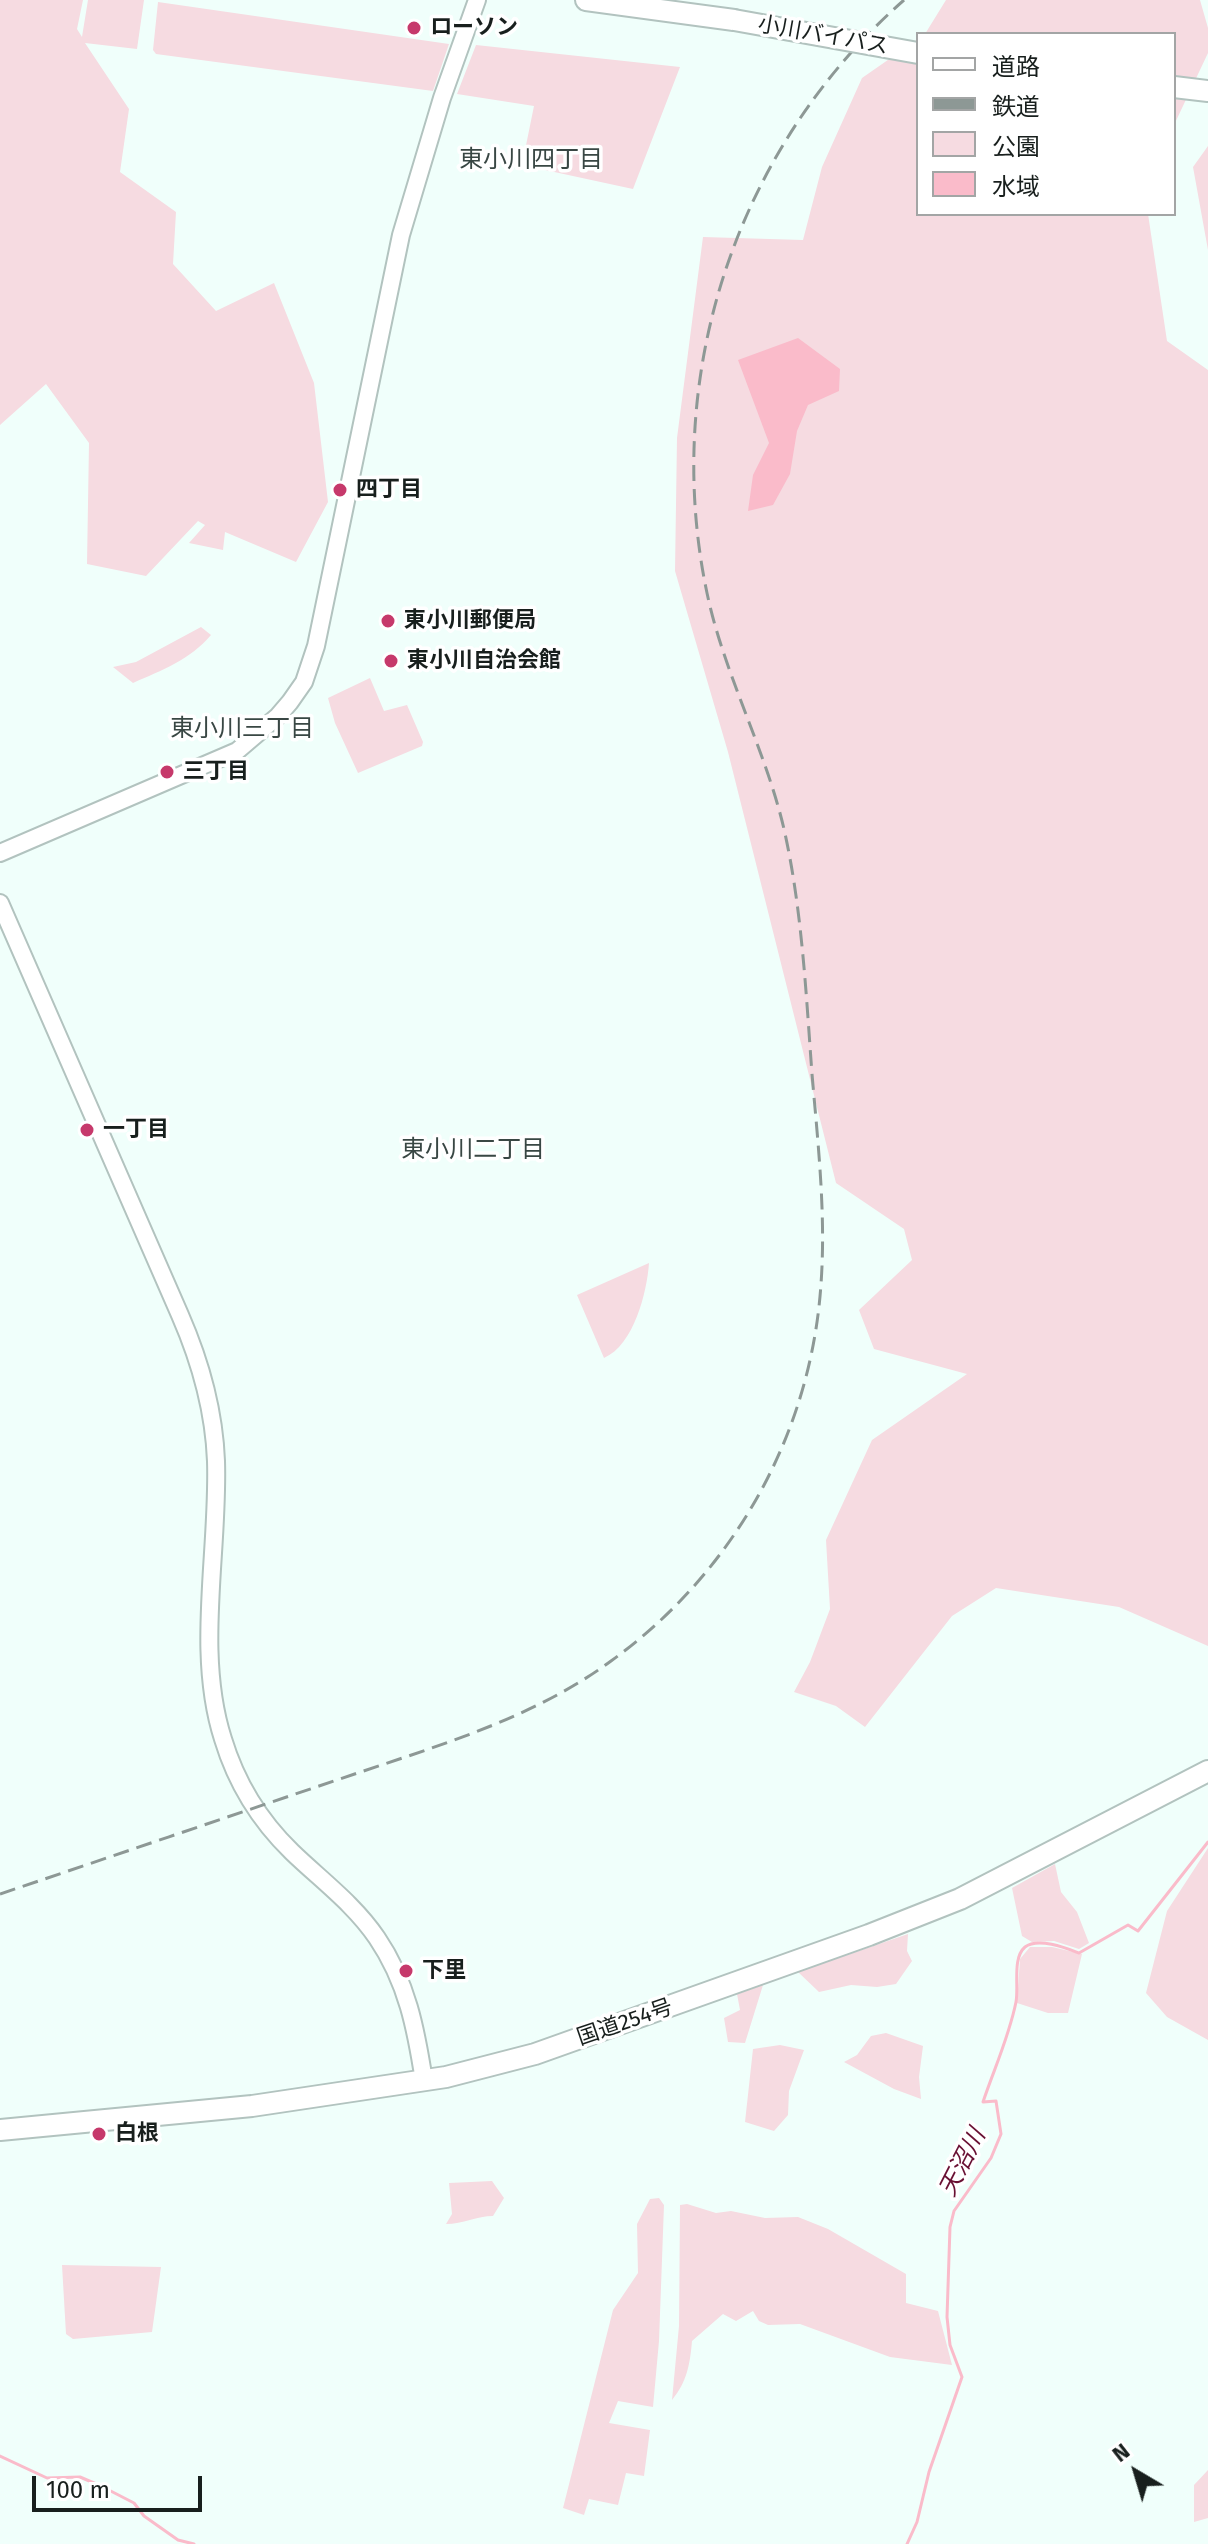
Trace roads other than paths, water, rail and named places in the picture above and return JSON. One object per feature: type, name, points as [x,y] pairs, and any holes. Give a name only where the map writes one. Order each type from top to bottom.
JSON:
[{"type":"highway","name":"小川バイパス","points":[[586,0],[734,20],[916,53]]},
{"type":"highway","points":[[1176,87],[1208,91]]},
{"type":"highway","name":"国道254号","points":[[0,2130],[252,2106],[424,2081],[535,2054],[869,1935],[960,1899],[1208,1771]]},
{"type":"street","points":[[0,853],[237,751],[278,716],[304,682],[316,646],[401,235],[442,98],[477,0]]},
{"type":"street","points":[[0,903],[185,1325],[204,1378],[214,1425],[216,1465],[210,1669],[216,1713],[227,1752],[250,1800],[270,1828],[352,1907],[387,1955],[411,2010],[424,2081]]},
{"type":"water","points":[[798,338],[840,369],[839,391],[808,405],[797,431],[790,474],[773,505],[748,511],[753,475],[769,443],[738,360]]},
{"type":"waterway","name":"天沼川","points":[[907,2544],[917,2522],[929,2472],[962,2377],[950,2345],[947,2317],[950,2227],[954,2211],[991,2158],[1001,2134],[996,2101],[983,2102],[1013,2015],[1021,1952],[1037,1943],[1052,1944],[1079,1953],[1128,1925],[1138,1931],[1208,1842]]},
{"type":"waterway","points":[[0,2456],[47,2478],[80,2477],[101,2486],[134,2503],[144,2516],[178,2540],[194,2544]]},
{"type":"railway","points":[[0,1894],[446,1743],[515,1716],[580,1682],[655,1626],[694,1586],[728,1543],[758,1496],[782,1446],[801,1394],[814,1340],[821,1284],[821,1179],[805,982],[795,890],[784,829],[714,623],[707,593],[695,511],[695,429],[705,348],[726,270],[756,195],[796,124],[846,59],[904,0]]},
{"type":"place","name":"ローソン","points":[[414,28]]},
{"type":"place","name":"四丁目","points":[[340,490]]},
{"type":"place","name":"東小川郵便局","points":[[388,621]]},
{"type":"place","name":"東小川自治会館","points":[[391,661]]},
{"type":"place","name":"三丁目","points":[[167,772]]},
{"type":"place","name":"一丁目","points":[[87,1130]]},
{"type":"place","name":"下里","points":[[406,1971]]},
{"type":"place","name":"白根","points":[[99,2134]]},
{"type":"district","name":"東小川四丁目","points":[[531,160]]},
{"type":"district","name":"東小川三丁目","points":[[242,729]]},
{"type":"district","name":"東小川二丁目","points":[[473,1150]]}]
